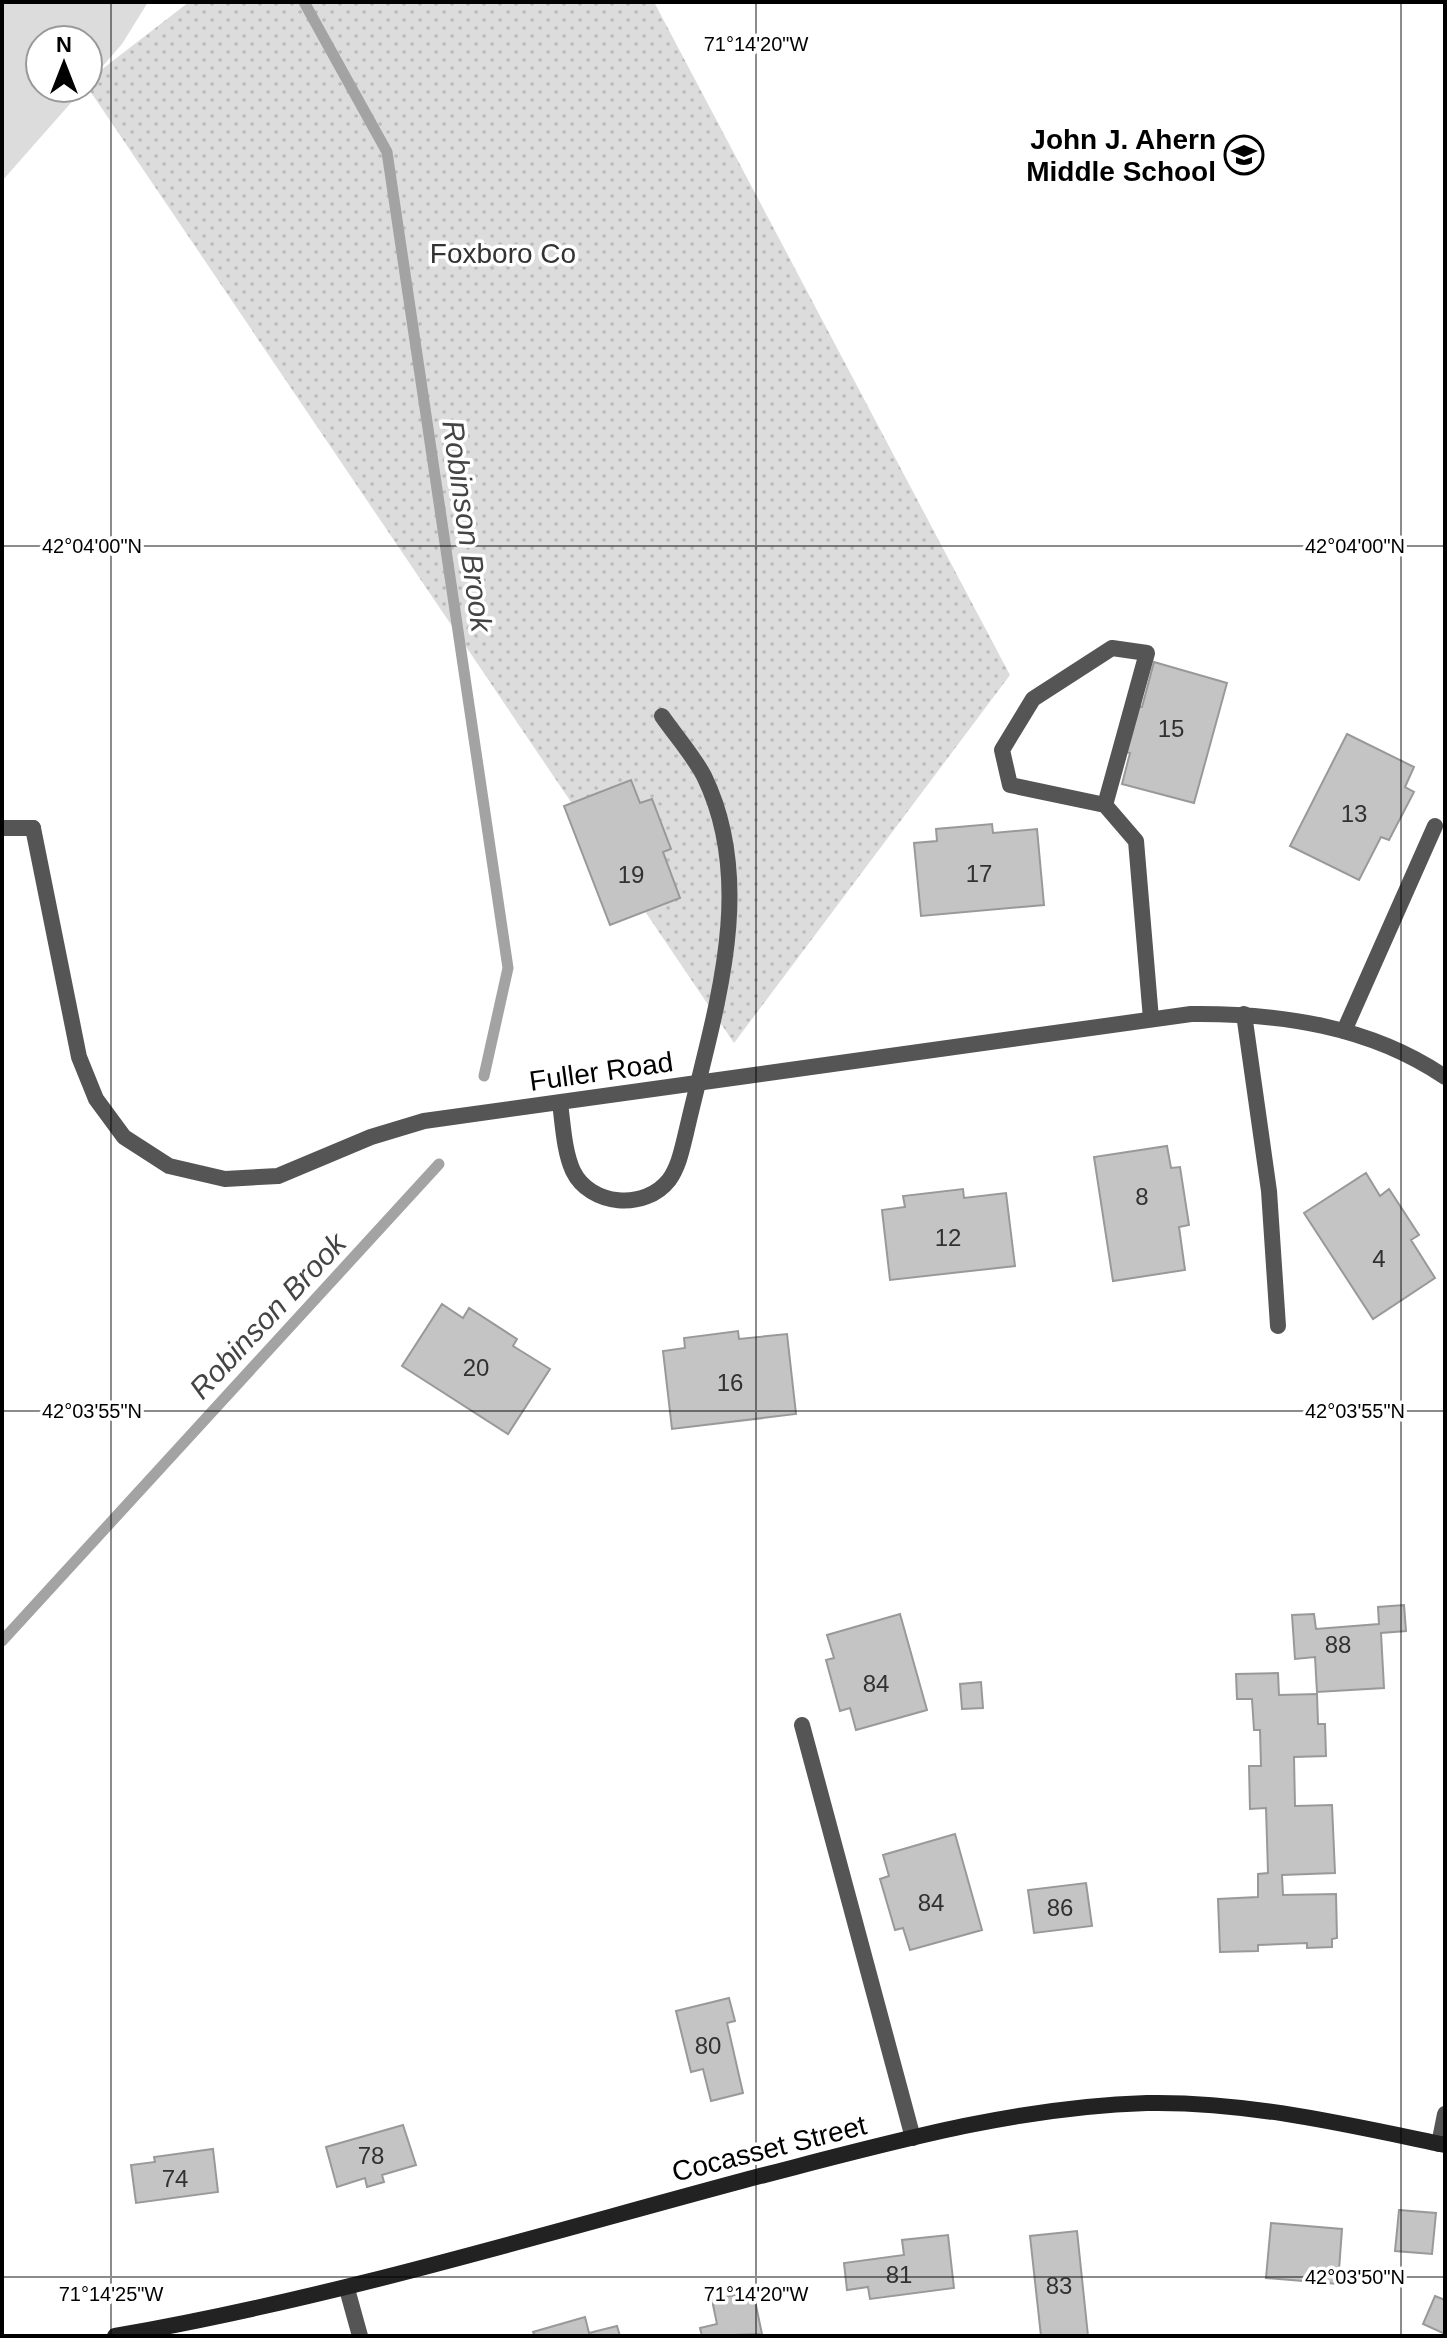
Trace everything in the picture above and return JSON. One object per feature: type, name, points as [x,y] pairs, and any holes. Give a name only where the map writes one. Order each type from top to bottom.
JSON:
[{"type":"main road","name":"Cocasset Street","points":[[115,2336],[347,2289],[975,2122],[1062,2108],[1151,2103],[1230,2108],[1314,2119],[1442,2145]]},
{"type":"street","points":[[1105,805],[1147,653],[1112,648],[1033,699],[1002,750],[1010,785],[1105,805],[1136,841],[1151,1019]]},
{"type":"street","points":[[560,1103],[567,1149],[580,1181],[602,1197],[626,1201],[645,1197],[668,1181],[679,1161],[732,914],[726,841],[703,775],[662,716]]},
{"type":"street","points":[[1344,1031],[1435,826]]},
{"type":"street","name":"Fuller Road","points":[[2,828],[33,828],[79,1057],[96,1099],[124,1137],[169,1166],[225,1179],[278,1176],[371,1137],[424,1121],[1151,1019],[1244,1014],[1344,1031],[1419,1059],[1445,1077]]},
{"type":"street","points":[[1244,1014],[1269,1191],[1278,1326]]},
{"type":"street","points":[[802,1725],[913,2138]]},
{"type":"street","points":[[1442,2145],[1445,2114]]},
{"type":"street","points":[[347,2289],[360,2336]]},
{"type":"green space","points":[[2,2],[148,2],[122,44],[104,65],[104,24],[24,24],[24,104],[70,104],[2,181]]},
{"type":"green space","name":"Foxboro Co","points":[[189,2],[654,2],[1010,675],[734,1043],[99,104],[104,104],[104,68]]},
{"type":"building","points":[[1154,662],[1227,683],[1194,803],[1122,784],[1130,753],[1121,751],[1134,706],[1142,707]]},
{"type":"building","points":[[1347,734],[1414,767],[1405,787],[1414,792],[1389,840],[1381,837],[1359,880],[1290,846]]},
{"type":"building","points":[[631,780],[640,803],[652,799],[671,849],[663,852],[680,898],[610,925],[564,806]]},
{"type":"building","points":[[992,824],[993,833],[1037,829],[1044,905],[921,916],[914,843],[937,841],[936,829]]},
{"type":"building","points":[[1167,1146],[1171,1168],[1180,1167],[1189,1225],[1179,1227],[1185,1270],[1113,1281],[1094,1157]]},
{"type":"building","points":[[1366,1173],[1380,1196],[1389,1189],[1419,1235],[1411,1240],[1435,1278],[1373,1319],[1304,1213]]},
{"type":"building","points":[[963,1189],[964,1198],[1006,1193],[1015,1266],[890,1280],[882,1210],[905,1207],[903,1196]]},
{"type":"building","points":[[442,1304],[463,1318],[469,1308],[517,1339],[513,1346],[550,1369],[508,1434],[402,1366]]},
{"type":"building","points":[[738,1331],[739,1339],[787,1334],[796,1414],[672,1429],[663,1351],[685,1348],[684,1338]]},
{"type":"building","points":[[1404,1605],[1406,1631],[1381,1633],[1384,1688],[1317,1692],[1315,1657],[1295,1659],[1292,1615],[1314,1614],[1316,1629],[1379,1624],[1378,1607]]},
{"type":"building","points":[[900,1614],[927,1710],[856,1730],[850,1708],[840,1711],[826,1660],[834,1658],[827,1635]]},
{"type":"building","points":[[1278,1673],[1279,1695],[1317,1694],[1318,1724],[1325,1724],[1326,1756],[1294,1757],[1295,1806],[1332,1805],[1335,1873],[1282,1875],[1283,1895],[1336,1894],[1337,1938],[1332,1939],[1332,1947],[1307,1948],[1307,1943],[1258,1945],[1258,1951],[1220,1952],[1218,1899],[1258,1897],[1258,1874],[1268,1873],[1266,1808],[1250,1809],[1249,1766],[1261,1766],[1260,1730],[1254,1730],[1252,1699],[1237,1699],[1236,1674]]},
{"type":"building","points":[[981,1682],[983,1708],[962,1709],[960,1684]]},
{"type":"building","points":[[955,1834],[982,1930],[910,1950],[903,1928],[895,1930],[880,1879],[889,1876],[883,1855]]},
{"type":"building","points":[[1086,1883],[1092,1926],[1034,1933],[1028,1890]]},
{"type":"building","points":[[729,1998],[735,2021],[727,2023],[743,2093],[711,2101],[703,2069],[691,2072],[676,2011]]},
{"type":"building","points":[[403,2125],[416,2165],[382,2175],[384,2182],[367,2187],[365,2178],[337,2187],[326,2147]]},
{"type":"building","points":[[213,2149],[218,2192],[136,2203],[131,2165],[155,2162],[154,2157]]},
{"type":"building","points":[[1399,2210],[1436,2213],[1432,2254],[1395,2251]]},
{"type":"building","points":[[1271,2223],[1342,2229],[1338,2284],[1266,2278]]},
{"type":"building","points":[[1077,2231],[1088,2336],[1041,2336],[1030,2236]]},
{"type":"building","points":[[948,2235],[954,2288],[870,2299],[868,2287],[847,2290],[844,2263],[904,2255],[902,2240]]},
{"type":"building","points":[[753,2291],[762,2334],[702,2336],[700,2328],[717,2324],[712,2300]]},
{"type":"building","points":[[1435,2296],[1445,2300],[1445,2334],[1423,2324]]},
{"type":"building","points":[[585,2317],[589,2333],[617,2326],[620,2336],[535,2336],[533,2332]]},
{"type":"waterway","name":"Robinson Brook","points":[[304,2],[387,152],[508,968],[484,1076]]},
{"type":"waterway","name":"Robinson Brook","points":[[2,1641],[439,1164]]},
{"type":"place","name":"John J. Ahern Middle School","points":[[1244,155]]}]
